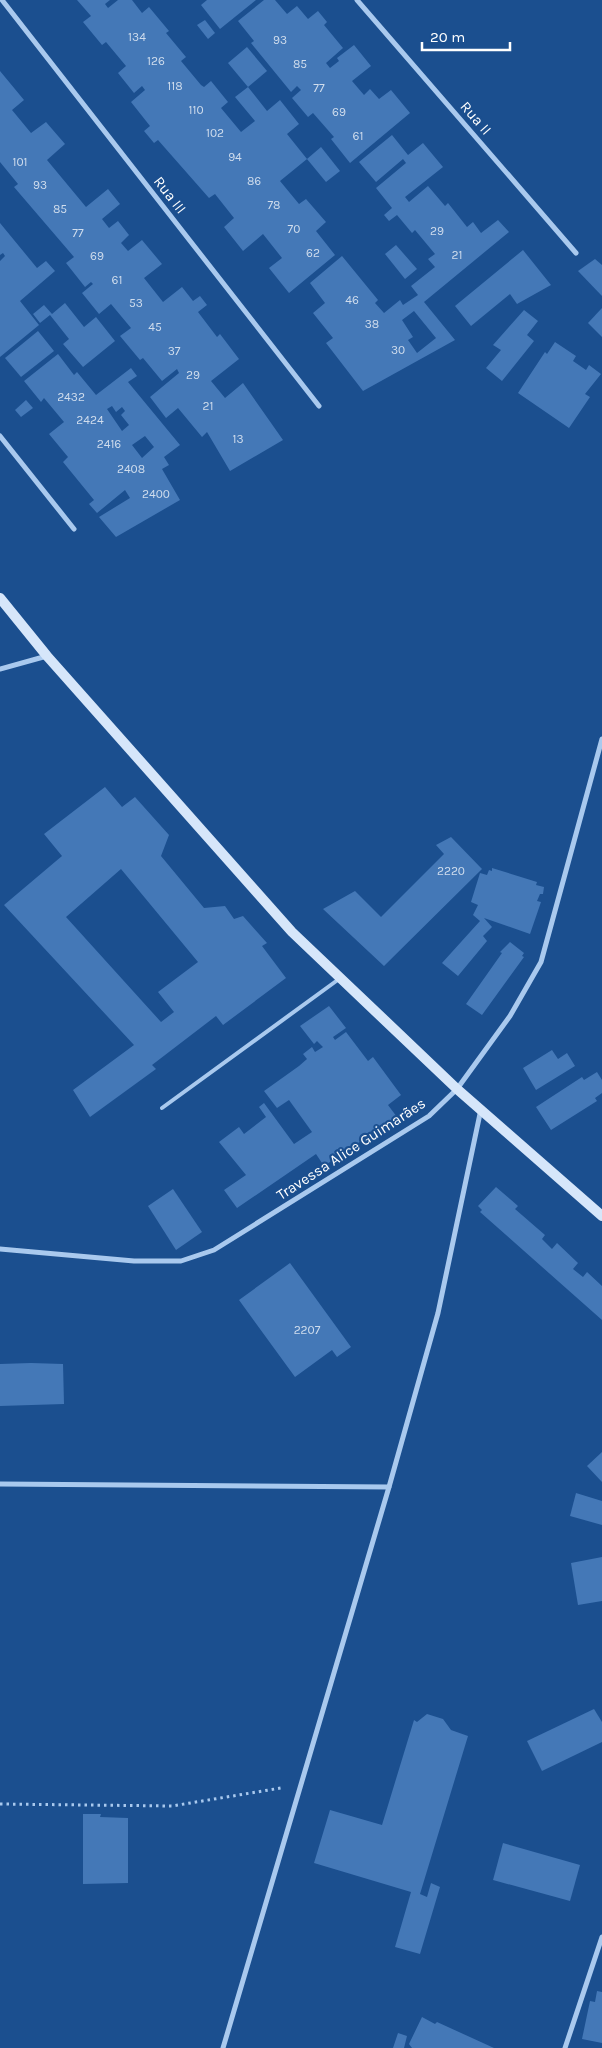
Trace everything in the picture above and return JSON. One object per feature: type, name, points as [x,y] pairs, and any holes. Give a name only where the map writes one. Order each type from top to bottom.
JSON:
[{"type":"main road","points":[[0,598],[47,656],[292,932],[457,1089],[602,1216]]},
{"type":"street","name":"Rua III","points":[[2,0],[319,406]]},
{"type":"street","name":"Rua II","points":[[357,0],[576,253]]},
{"type":"street","points":[[0,436],[74,529]]},
{"type":"street","points":[[0,669],[47,656]]},
{"type":"street","name":"Travessa Alice Guimarães","points":[[0,1249],[134,1261],[181,1261],[214,1250],[429,1116],[457,1089],[510,1016],[541,962],[602,739]]},
{"type":"street","points":[[223,2048],[389,1487],[438,1312],[481,1109]]},
{"type":"street","points":[[0,1484],[389,1487]]},
{"type":"street","points":[[565,2048],[602,1937]]},
{"type":"lane","points":[[162,1108],[340,978]]},
{"type":"path","points":[[0,1804],[172,1806],[301,1785]]},
{"type":"building","points":[[77,0],[110,0],[105,4],[108,8],[118,0],[132,0],[142,13],[149,7],[169,31],[166,33],[186,57],[181,61],[201,85],[204,87],[211,81],[228,102],[221,108],[241,132],[255,121],[235,97],[248,87],[267,111],[280,100],[299,124],[287,134],[307,159],[280,181],[299,204],[306,199],[326,222],[316,231],[335,255],[289,293],[269,268],[282,258],[263,234],[243,251],[224,227],[234,218],[215,194],[209,198],[158,140],[154,143],[144,131],[150,126],[131,102],[145,90],[142,86],[134,93],[118,73],[126,66],[106,42],[102,45],[83,22],[91,16]]},
{"type":"building","points":[[207,0],[256,0],[220,29],[201,5]]},
{"type":"building","points":[[264,0],[275,0],[287,14],[297,6],[308,19],[318,11],[327,22],[324,25],[343,48],[326,63],[330,68],[339,61],[337,58],[354,45],[371,66],[352,81],[364,95],[370,89],[379,99],[391,90],[410,113],[350,163],[331,139],[334,137],[313,113],[308,117],[292,98],[301,90],[297,86],[291,92],[251,43],[254,41],[238,21]]},
{"type":"building","points":[[205,20],[215,33],[208,39],[197,25]]},
{"type":"building","points":[[247,47],[267,71],[248,87],[228,63]]},
{"type":"building","points":[[0,71],[24,100],[12,110],[31,133],[46,122],[65,144],[47,160],[86,207],[108,189],[120,204],[102,219],[109,228],[118,221],[129,235],[121,243],[128,251],[142,240],[162,264],[144,278],[163,302],[182,287],[193,301],[200,296],[207,305],[198,312],[217,337],[220,334],[239,359],[211,381],[225,398],[243,383],[283,440],[230,471],[207,432],[202,437],[178,408],[166,418],[150,397],[179,373],[177,369],[162,381],[143,358],[140,360],[120,336],[131,328],[111,304],[99,314],[82,293],[93,284],[91,282],[85,287],[66,263],[74,257],[14,187],[18,184],[0,162]]},
{"type":"building","points":[[392,135],[408,155],[423,143],[443,167],[405,197],[409,202],[428,186],[445,206],[448,203],[467,227],[473,222],[481,233],[498,220],[509,232],[424,302],[455,340],[363,391],[326,343],[333,338],[313,313],[325,303],[310,283],[342,256],[378,300],[375,303],[384,313],[400,300],[403,305],[418,295],[411,286],[435,267],[428,259],[435,254],[415,230],[412,233],[397,215],[389,221],[384,215],[392,208],[376,188],[406,163],[403,159],[376,182],[359,162]],"holes":[[[414,311],[436,338],[417,353],[408,340],[413,337],[402,320]]]},
{"type":"building","points":[[321,147],[340,171],[326,182],[307,159]]},
{"type":"building","points":[[0,223],[37,268],[46,261],[55,271],[20,301],[39,325],[0,357],[0,261],[5,256],[3,253],[0,255]]},
{"type":"building","points":[[396,245],[417,269],[405,279],[385,254]]},
{"type":"building","points":[[523,250],[551,285],[517,304],[510,294],[471,326],[455,306]]},
{"type":"building","points":[[595,259],[602,265],[602,296],[578,271]]},
{"type":"building","points":[[65,303],[84,327],[96,317],[115,341],[83,367],[63,344],[69,339],[50,315],[40,323],[33,314],[44,305],[52,314]]},
{"type":"building","points":[[602,308],[602,337],[588,323]]},
{"type":"building","points":[[524,310],[538,321],[527,335],[534,341],[502,381],[486,368],[501,350],[493,345]]},
{"type":"building","points":[[38,331],[54,351],[21,377],[5,358]]},
{"type":"building","points":[[555,342],[576,356],[573,361],[586,370],[589,365],[601,374],[585,394],[590,397],[569,428],[518,393],[545,352],[547,354]]},
{"type":"building","points":[[58,354],[74,375],[77,372],[96,395],[131,368],[137,376],[128,382],[180,445],[164,457],[169,465],[162,469],[180,500],[116,537],[99,517],[130,498],[125,490],[97,513],[89,504],[94,500],[63,462],[68,457],[49,434],[64,422],[44,398],[41,402],[24,381]],"holes":[[[112,406],[116,412],[122,407],[125,411],[121,415],[129,425],[122,431],[107,409]],[[145,436],[154,447],[142,458],[132,445]]]},
{"type":"building","points":[[26,400],[33,408],[21,417],[15,410]]},
{"type":"building","points":[[105,787],[122,807],[135,797],[169,835],[161,856],[204,908],[225,906],[234,919],[243,916],[267,943],[262,946],[286,978],[223,1025],[216,1016],[152,1065],[156,1069],[90,1117],[73,1090],[134,1045],[4,905],[62,856],[44,834]],"holes":[[[121,869],[198,962],[158,992],[174,1012],[161,1022],[66,917]]]},
{"type":"building","points":[[451,837],[482,869],[384,966],[323,909],[355,891],[381,917],[444,854],[436,845]]},
{"type":"building","points":[[492,868],[537,882],[536,885],[544,887],[543,894],[540,894],[537,901],[541,902],[530,934],[484,918],[492,927],[483,936],[487,941],[458,976],[442,963],[480,921],[473,915],[478,905],[471,902],[480,873],[487,875],[489,870],[492,871]]},
{"type":"building","points":[[510,942],[524,953],[522,956],[524,957],[482,1015],[466,1004],[502,953],[500,952]]},
{"type":"building","points":[[329,1006],[346,1028],[333,1037],[335,1040],[346,1032],[368,1061],[373,1057],[401,1095],[388,1105],[397,1117],[324,1166],[316,1154],[237,1208],[224,1190],[246,1175],[219,1142],[239,1127],[244,1134],[266,1117],[259,1107],[264,1103],[294,1144],[312,1132],[289,1100],[277,1108],[264,1091],[307,1059],[303,1054],[312,1047],[315,1052],[323,1047],[317,1041],[314,1044],[300,1026]]},
{"type":"building","points":[[552,1050],[558,1059],[567,1053],[575,1066],[536,1090],[523,1068]]},
{"type":"building","points":[[597,1072],[602,1080],[602,1093],[595,1098],[597,1101],[551,1130],[536,1107],[582,1077],[584,1080]]},
{"type":"building","points":[[496,1187],[518,1206],[515,1209],[545,1235],[542,1239],[552,1249],[557,1243],[578,1263],[573,1269],[583,1277],[587,1272],[602,1286],[602,1320],[480,1212],[482,1210],[478,1206]]},
{"type":"building","points":[[173,1189],[202,1232],[176,1250],[148,1206]]},
{"type":"building","points":[[290,1263],[351,1347],[337,1357],[332,1350],[295,1377],[239,1300]]},
{"type":"building","points":[[0,1364],[63,1364],[64,1404],[0,1406]]},
{"type":"building","points":[[602,1452],[602,1482],[587,1466]]},
{"type":"building","points":[[576,1493],[602,1501],[602,1525],[570,1516]]},
{"type":"building","points":[[602,1557],[602,1601],[578,1605],[571,1563]]},
{"type":"building","points":[[594,1709],[602,1722],[602,1742],[542,1771],[527,1741]]},
{"type":"building","points":[[427,1714],[443,1719],[451,1730],[468,1736],[420,1894],[427,1897],[431,1883],[440,1887],[420,1954],[395,1947],[411,1892],[314,1863],[330,1810],[382,1825],[414,1720],[417,1722]]},
{"type":"building","points":[[83,1814],[101,1814],[100,1817],[128,1818],[128,1883],[83,1884]]},
{"type":"building","points":[[503,1843],[580,1865],[570,1901],[493,1880]]},
{"type":"building","points":[[597,1991],[602,1992],[602,2043],[582,2039],[590,2001],[595,2002]]},
{"type":"building","points":[[422,2017],[494,2048],[412,2048],[409,2044]]},
{"type":"building","points":[[398,2033],[407,2036],[404,2048],[393,2048]]}]
